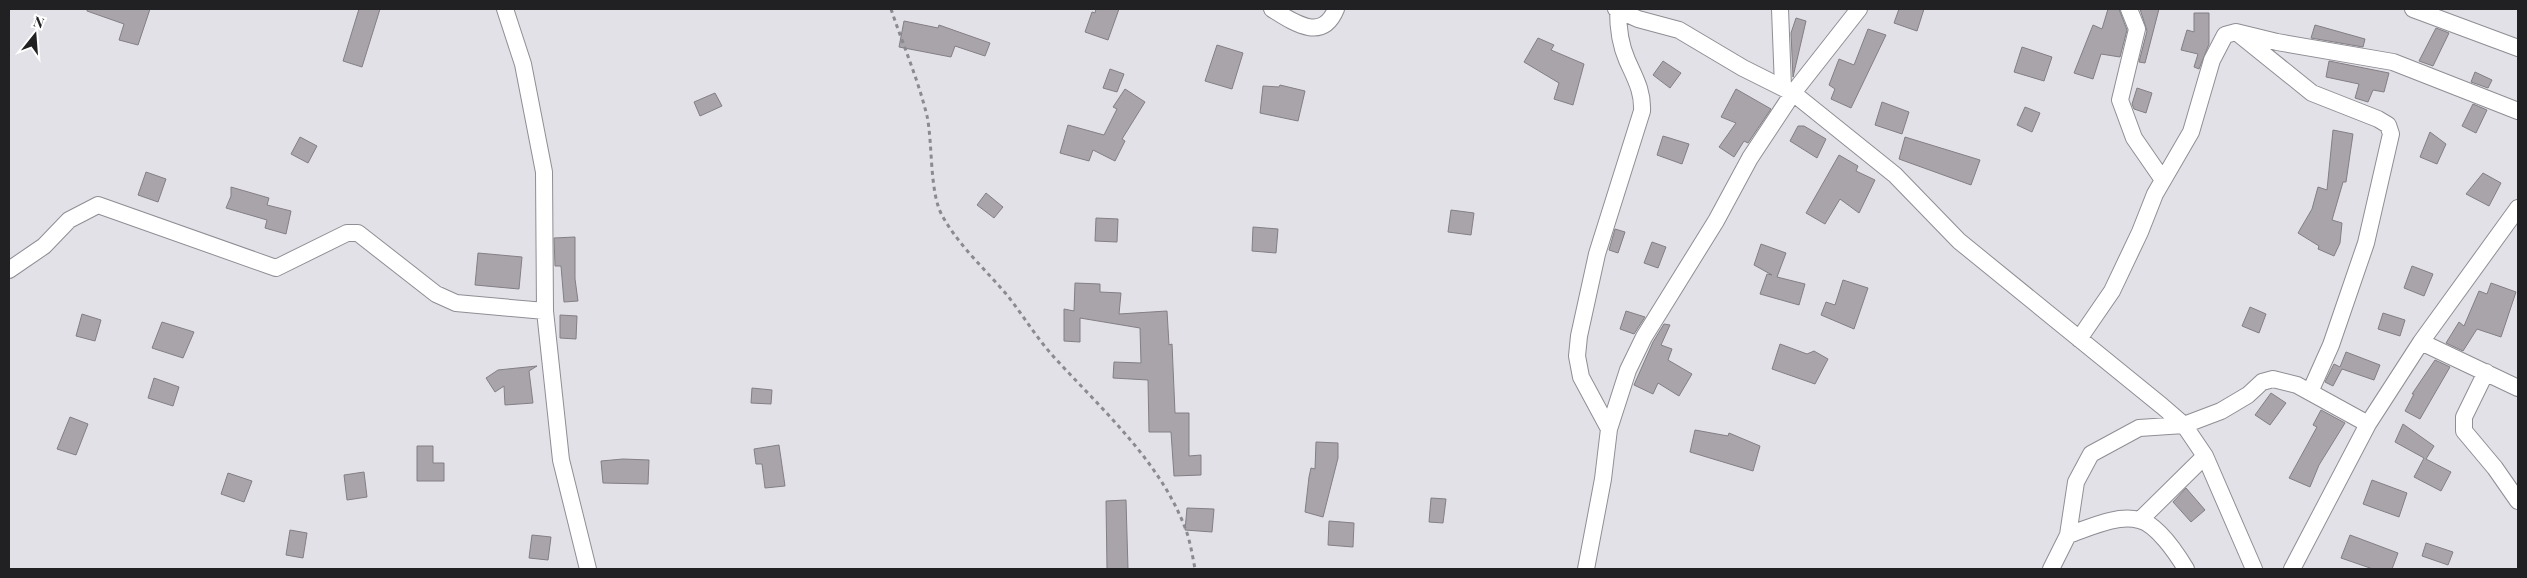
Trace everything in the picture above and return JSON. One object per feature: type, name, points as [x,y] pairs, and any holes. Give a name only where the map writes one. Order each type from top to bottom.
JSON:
[{"type":"street","points":[[505,9],[523,64],[544,172],[545,312],[561,460],[588,569]]},
{"type":"street","points":[[1272,9],[1298,25],[1318,27],[1326,24],[1336,9]]},
{"type":"street","points":[[1609,429],[1581,377],[1577,356],[1584,306],[1597,254],[1642,111],[1643,97],[1626,58],[1618,27],[1617,9],[1638,19],[1679,30],[1788,90],[1894,175],[1959,241],[2184,426],[2205,456],[2254,569]]},
{"type":"street","points":[[1780,9],[1788,90]]},
{"type":"street","points":[[1586,569],[1609,429],[1628,370],[1657,313],[1716,221],[1788,90],[1859,9]]},
{"type":"street","points":[[2129,9],[2137,29],[2120,100],[2134,138],[2163,180]]},
{"type":"street","points":[[2413,9],[2518,48]]},
{"type":"street","points":[[2079,339],[2112,291],[2163,180],[2191,132],[2219,43],[2225,35],[2236,32],[2276,42],[2393,62],[2518,111]]},
{"type":"street","points":[[2236,32],[2312,93],[2378,119],[2388,125],[2391,134],[2366,243],[2331,345],[2310,392]]},
{"type":"street","points":[[9,270],[44,246],[69,220],[98,205],[276,268],[347,233],[358,233],[436,294],[456,302],[545,312]]},
{"type":"street","points":[[2292,569],[2368,424],[2420,342],[2518,208]]},
{"type":"street","points":[[2420,342],[2518,388]]},
{"type":"street","points":[[2486,372],[2464,417],[2464,431],[2495,468],[2518,501]]},
{"type":"street","points":[[2051,569],[2068,535],[2076,482],[2092,454],[2139,428],[2184,426],[2221,411],[2248,396],[2262,382],[2273,378],[2297,385],[2368,424]]},
{"type":"street","points":[[2140,520],[2205,456]]},
{"type":"street","points":[[2068,535],[2117,520],[2140,520],[2158,533],[2176,553],[2186,569]]},
{"type":"path","points":[[890,9],[915,70],[927,118],[941,214],[958,242],[1007,296],[1051,354],[1114,421],[1151,469],[1172,502],[1188,536],[1195,569]]},
{"type":"building","points":[[87,9],[150,9],[138,45],[119,40],[124,24],[87,11]]},
{"type":"building","points":[[359,9],[380,9],[362,67],[343,61]]},
{"type":"building","points":[[1096,9],[1119,9],[1108,40],[1085,32],[1092,12],[1095,13]]},
{"type":"building","points":[[1899,9],[1924,9],[1917,31],[1894,23]]},
{"type":"building","points":[[2108,9],[2119,9],[2127,30],[2120,57],[2101,54],[2093,79],[2074,73],[2093,25],[2102,29]]},
{"type":"building","points":[[2140,9],[2159,9],[2145,63],[2139,62],[2147,31]]},
{"type":"building","points":[[2194,13],[2209,13],[2209,44],[2199,69],[2194,67],[2198,54],[2181,50],[2187,30],[2194,32]]},
{"type":"building","points":[[1796,18],[1806,21],[1793,77],[1791,33]]},
{"type":"building","points":[[904,21],[938,28],[939,25],[990,43],[985,56],[955,46],[951,57],[899,47]]},
{"type":"building","points":[[2315,25],[2365,39],[2363,47],[2311,38]]},
{"type":"building","points":[[2436,28],[2449,33],[2433,66],[2419,61]]},
{"type":"building","points":[[1868,29],[1886,35],[1851,108],[1831,99],[1835,89],[1829,85],[1839,59],[1854,65]]},
{"type":"building","points":[[1538,38],[1554,45],[1551,50],[1584,64],[1573,105],[1554,99],[1559,83],[1524,62]]},
{"type":"building","points":[[1217,45],[1243,53],[1232,89],[1205,81]]},
{"type":"building","points":[[2022,47],[2052,57],[2044,81],[2014,72]]},
{"type":"building","points":[[1663,61],[1681,73],[1670,88],[1653,75]]},
{"type":"building","points":[[2329,61],[2389,73],[2384,92],[2373,90],[2368,102],[2355,98],[2359,84],[2326,77]]},
{"type":"building","points":[[1110,69],[1124,74],[1117,92],[1103,88]]},
{"type":"building","points":[[2475,72],[2492,80],[2488,88],[2471,82]]},
{"type":"building","points":[[1280,85],[1305,91],[1298,121],[1260,113],[1263,86],[1279,87]]},
{"type":"building","points":[[2137,88],[2152,93],[2146,113],[2134,109],[2132,104]]},
{"type":"building","points":[[1125,89],[1145,102],[1122,139],[1125,141],[1115,161],[1093,150],[1089,161],[1060,153],[1068,125],[1104,135],[1117,109],[1113,107]]},
{"type":"building","points":[[1736,89],[1771,109],[1748,143],[1744,141],[1734,157],[1719,147],[1736,123],[1721,117]]},
{"type":"building","points":[[715,93],[722,106],[700,116],[694,102]]},
{"type":"building","points":[[1882,102],[1909,112],[1902,134],[1875,125]]},
{"type":"building","points":[[2473,104],[2487,110],[2476,133],[2462,126]]},
{"type":"building","points":[[2025,107],[2040,113],[2032,132],[2017,125]]},
{"type":"building","points":[[1798,126],[1804,126],[1826,139],[1817,158],[1790,141]]},
{"type":"building","points":[[2333,130],[2353,134],[2346,182],[2343,182],[2332,220],[2342,223],[2340,243],[2334,256],[2318,249],[2319,246],[2298,233],[2312,209],[2318,187],[2327,190]]},
{"type":"building","points":[[2430,132],[2446,144],[2437,164],[2420,157]]},
{"type":"building","points":[[1663,136],[1689,144],[1682,164],[1657,155]]},
{"type":"building","points":[[300,137],[317,146],[308,163],[291,154]]},
{"type":"building","points":[[1905,137],[1980,160],[1971,185],[1899,159]]},
{"type":"building","points":[[1839,155],[1858,166],[1856,171],[1875,180],[1859,213],[1840,199],[1825,224],[1806,213]]},
{"type":"building","points":[[146,172],[166,179],[158,202],[138,195]]},
{"type":"building","points":[[2483,173],[2501,183],[2489,206],[2466,194]]},
{"type":"building","points":[[231,187],[269,198],[267,205],[291,211],[286,234],[265,228],[267,220],[226,208],[231,196]]},
{"type":"building","points":[[986,193],[1003,207],[994,218],[977,205]]},
{"type":"building","points":[[1451,210],[1474,213],[1471,235],[1448,232]]},
{"type":"building","points":[[1096,218],[1118,219],[1117,242],[1095,241]]},
{"type":"building","points":[[1253,227],[1278,229],[1276,253],[1252,251]]},
{"type":"building","points":[[1615,229],[1625,232],[1618,253],[1609,250]]},
{"type":"building","points":[[575,237],[575,279],[578,301],[564,302],[561,266],[555,266],[554,238]]},
{"type":"building","points":[[1652,242],[1666,247],[1658,268],[1644,263]]},
{"type":"building","points":[[1761,244],[1786,253],[1777,277],[1805,284],[1799,305],[1760,294],[1767,274],[1772,275],[1754,265]]},
{"type":"building","points":[[478,253],[522,257],[519,289],[475,285]]},
{"type":"building","points":[[2412,266],[2433,274],[2424,296],[2404,288]]},
{"type":"building","points":[[1843,280],[1868,288],[1854,329],[1821,315],[1826,302],[1835,305]]},
{"type":"building","points":[[1075,283],[1100,284],[1100,292],[1121,293],[1119,314],[1167,311],[1169,345],[1172,344],[1175,413],[1189,413],[1189,456],[1201,455],[1201,475],[1174,476],[1171,432],[1149,432],[1148,380],[1113,378],[1114,362],[1141,363],[1140,328],[1080,318],[1080,342],[1064,341],[1064,309],[1074,311]]},
{"type":"building","points":[[2491,283],[2516,292],[2501,337],[2477,329],[2463,351],[2446,343],[2459,322],[2464,326],[2479,291],[2487,294]]},
{"type":"building","points":[[2250,307],[2266,314],[2259,333],[2242,326]]},
{"type":"building","points":[[1626,311],[1645,317],[1634,334],[1620,329]]},
{"type":"building","points":[[2383,313],[2405,320],[2400,336],[2378,329]]},
{"type":"building","points":[[82,314],[101,320],[95,341],[76,336]]},
{"type":"building","points":[[560,315],[577,316],[576,339],[560,338]]},
{"type":"building","points":[[162,322],[194,332],[183,358],[152,348]]},
{"type":"building","points":[[1664,324],[1670,325],[1661,345],[1672,349],[1668,360],[1692,374],[1679,396],[1658,383],[1653,394],[1634,385],[1653,342]]},
{"type":"building","points":[[1780,344],[1807,354],[1814,351],[1828,359],[1815,384],[1772,369]]},
{"type":"building","points":[[2346,352],[2380,365],[2374,380],[2342,369],[2333,386],[2325,382],[2334,364],[2340,367]]},
{"type":"building","points":[[2435,360],[2450,367],[2420,419],[2405,411],[2414,394],[2412,394]]},
{"type":"building","points":[[537,366],[529,371],[533,403],[505,405],[504,386],[495,392],[486,378],[498,370]]},
{"type":"building","points":[[154,378],[179,387],[173,406],[148,398]]},
{"type":"building","points":[[752,388],[772,390],[771,404],[751,403]]},
{"type":"building","points":[[2271,393],[2286,403],[2270,425],[2255,415]]},
{"type":"building","points":[[2321,410],[2345,423],[2319,465],[2310,487],[2289,478],[2317,427],[2313,425]]},
{"type":"building","points":[[70,417],[88,424],[76,455],[57,449]]},
{"type":"building","points":[[2403,424],[2434,446],[2426,459],[2451,472],[2441,491],[2414,477],[2424,458],[2395,442]]},
{"type":"building","points":[[1695,430],[1728,436],[1729,433],[1760,446],[1753,471],[1690,452]]},
{"type":"building","points":[[1316,442],[1338,443],[1338,458],[1323,517],[1305,512],[1311,468],[1315,469]]},
{"type":"building","points":[[779,445],[785,486],[765,488],[762,464],[756,464],[754,449]]},
{"type":"building","points":[[417,446],[433,446],[433,463],[444,463],[444,481],[417,481]]},
{"type":"building","points":[[623,459],[649,460],[648,484],[603,483],[601,461]]},
{"type":"building","points":[[364,472],[367,497],[347,500],[344,475]]},
{"type":"building","points":[[228,473],[252,481],[244,502],[221,494]]},
{"type":"building","points":[[2372,480],[2407,493],[2399,517],[2363,504]]},
{"type":"building","points":[[2186,488],[2205,510],[2191,522],[2173,502]]},
{"type":"building","points":[[1431,498],[1446,499],[1443,523],[1429,522]]},
{"type":"building","points":[[1126,500],[1128,569],[1107,569],[1106,501]]},
{"type":"building","points":[[1187,508],[1214,509],[1212,532],[1185,530]]},
{"type":"building","points":[[1329,521],[1354,523],[1353,547],[1328,545]]},
{"type":"building","points":[[290,530],[307,533],[303,558],[286,555]]},
{"type":"building","points":[[532,535],[551,537],[548,560],[529,558]]},
{"type":"building","points":[[2350,535],[2398,553],[2392,569],[2373,569],[2341,558]]},
{"type":"building","points":[[2426,543],[2453,552],[2448,565],[2422,556]]}]
